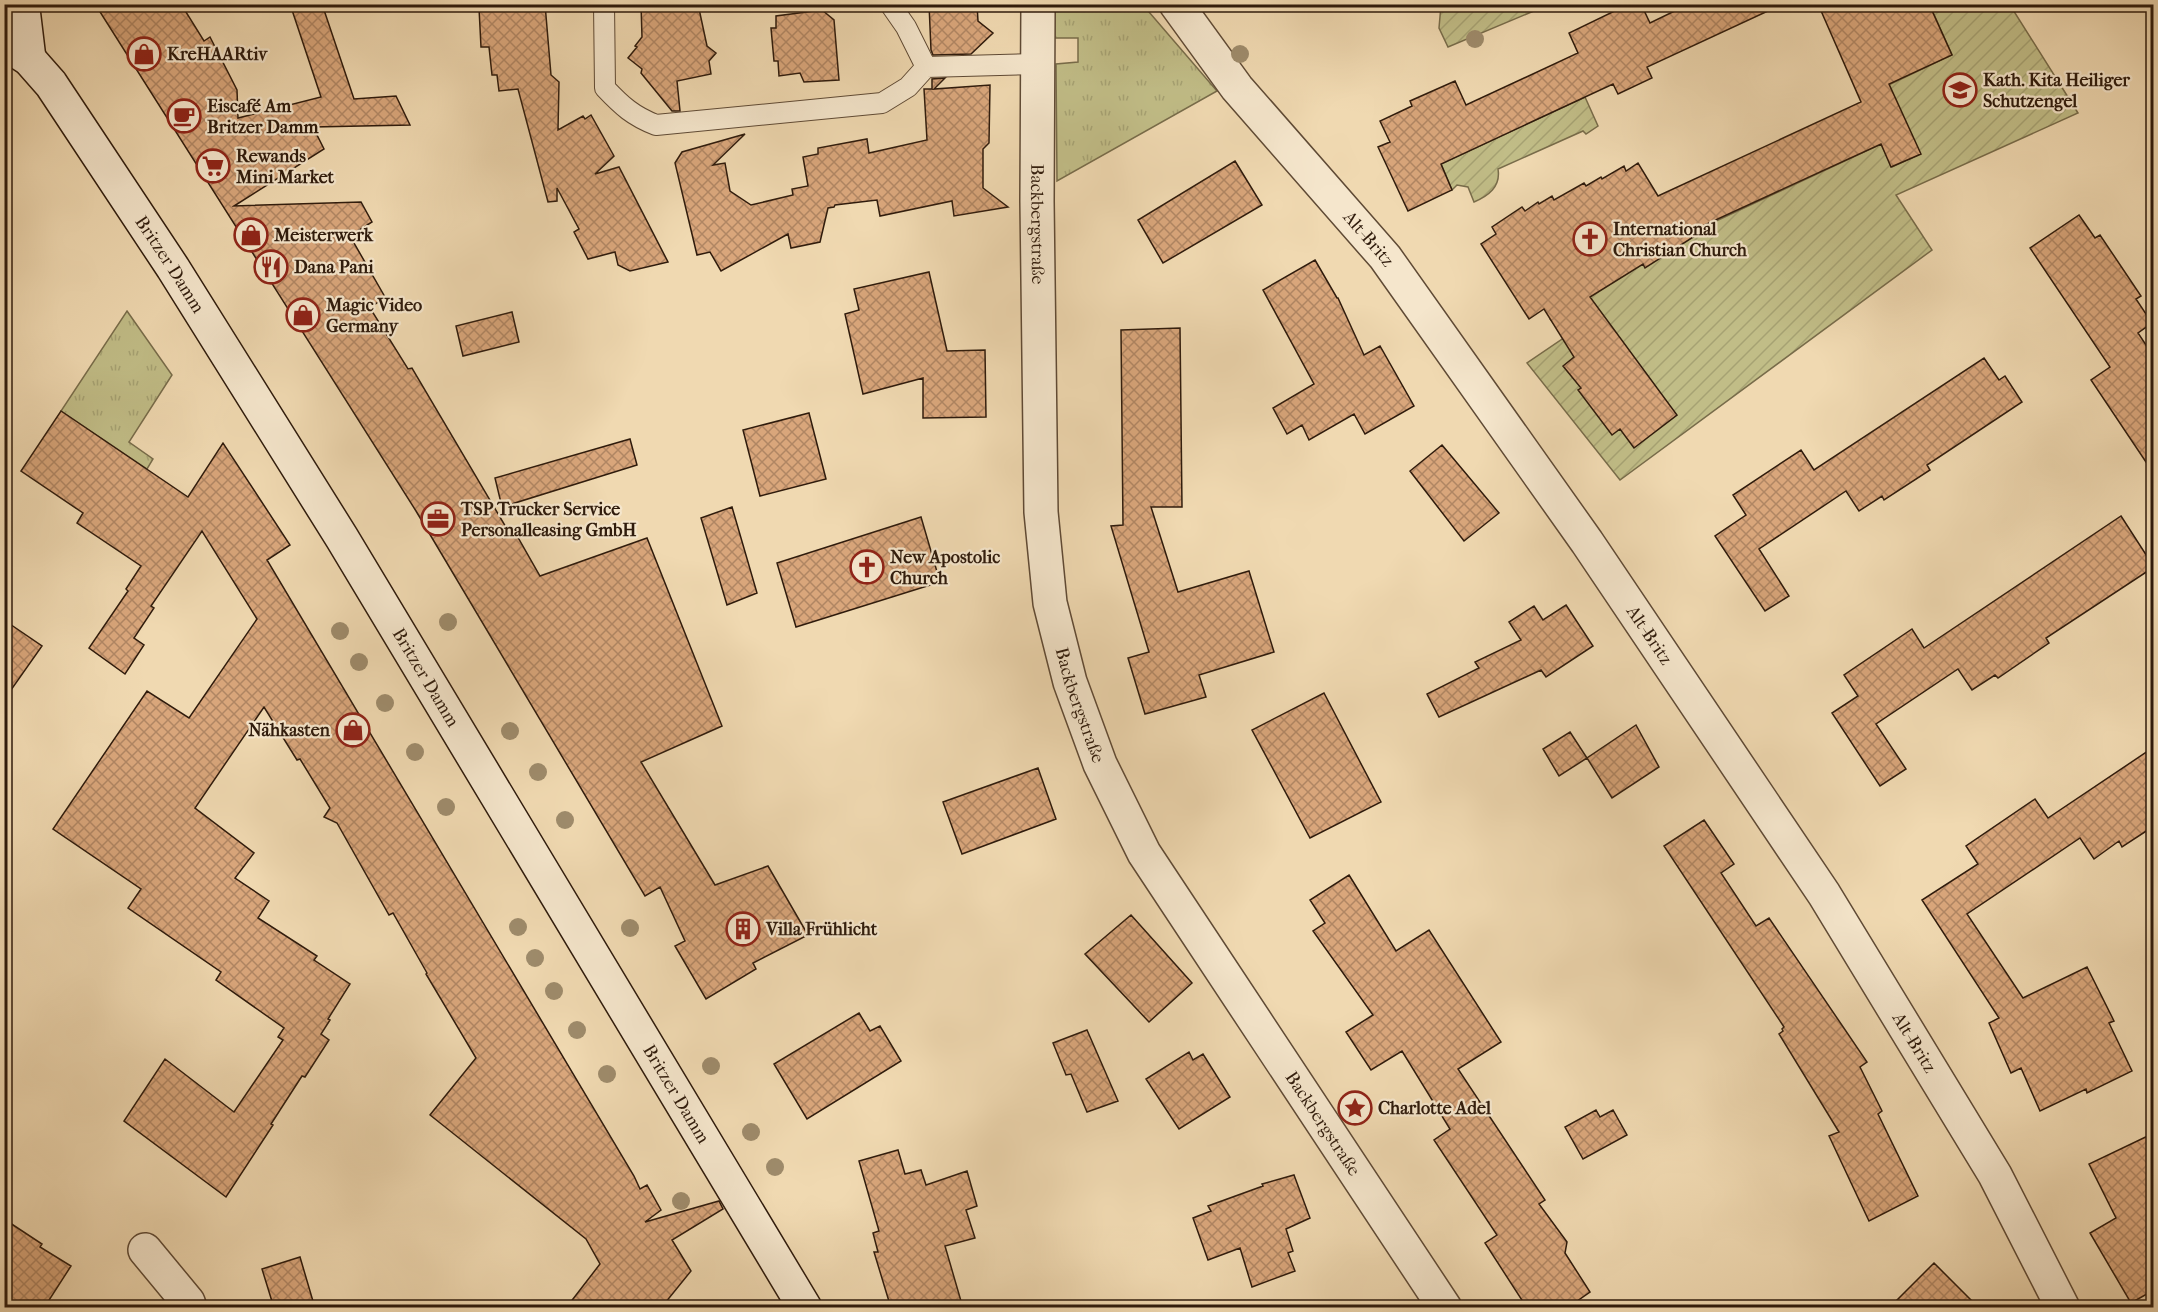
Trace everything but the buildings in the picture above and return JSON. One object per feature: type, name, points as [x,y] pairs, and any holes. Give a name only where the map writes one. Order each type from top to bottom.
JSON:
[{"type":"street","name":"Britzer Damm","points":[[20,4],[23,9],[17,51],[51,84],[173,268],[342,538],[804,1308]]},
{"type":"street","name":"Backbergstraße","points":[[1038,4],[1037,201],[1041,512],[1050,603],[1070,682],[1100,764],[1144,853],[1445,1308]]},
{"type":"street","name":"Alt-Britz","points":[[1176,4],[1237,88],[1384,257],[1587,542],[1824,894],[1995,1175],[2063,1308]]},
{"type":"street","points":[[145,1250],[188,1302],[190,1308]]},
{"type":"lane","points":[[604,4],[605,88],[637,117],[656,125],[882,103],[908,87],[915,76],[926,67],[1038,64]]},
{"type":"lane","points":[[890,4],[906,27],[926,67]]},
{"type":"green space","points":[[1441,4],[1548,5],[1448,47],[1439,28]]},
{"type":"green space","points":[[1055,5],[1143,5],[1217,91],[1057,181],[1056,64],[1078,62],[1078,38],[1055,38]]},
{"type":"green space","points":[[1904,5],[2010,5],[2078,113],[1896,195],[1932,250],[1620,480],[1527,363],[1565,337],[1550,319],[1696,225],[1699,229],[1881,144],[1892,167],[1920,154],[1880,89],[1952,55],[1932,10]]},
{"type":"green space","points":[[1585,97],[1598,126],[1586,134],[1583,131],[1498,169],[1495,186],[1484,197],[1474,202],[1468,187],[1457,185],[1452,190],[1441,164]]},
{"type":"green space","points":[[127,311],[172,375],[129,442],[153,459],[147,469],[61,411]]},
{"type":"place","name":"KreHAARtiv","points":[[144,54]]},
{"type":"place","name":"Kath. Kita Heiliger Schutzengel","points":[[1960,90]]},
{"type":"place","name":"Eiscafé Am Britzer Damm","points":[[184,116]]},
{"type":"place","name":"Rewands Mini Market","points":[[213,166]]},
{"type":"place","name":"Meisterwerk","points":[[251,235]]},
{"type":"place","name":"International Christian Church","points":[[1590,239]]},
{"type":"place","name":"Dana Pani","points":[[271,267]]},
{"type":"place","name":"Magic Video Germany","points":[[303,315]]},
{"type":"place","name":"TSP Trucker Service Personalleasing GmbH","points":[[438,519]]},
{"type":"place","name":"New Apostolic Church","points":[[867,567]]},
{"type":"place","name":"Nähkasten","points":[[353,730]]},
{"type":"place","name":"Villa Frühlicht","points":[[743,929]]},
{"type":"place","name":"Charlotte Adel","points":[[1355,1108]]}]
